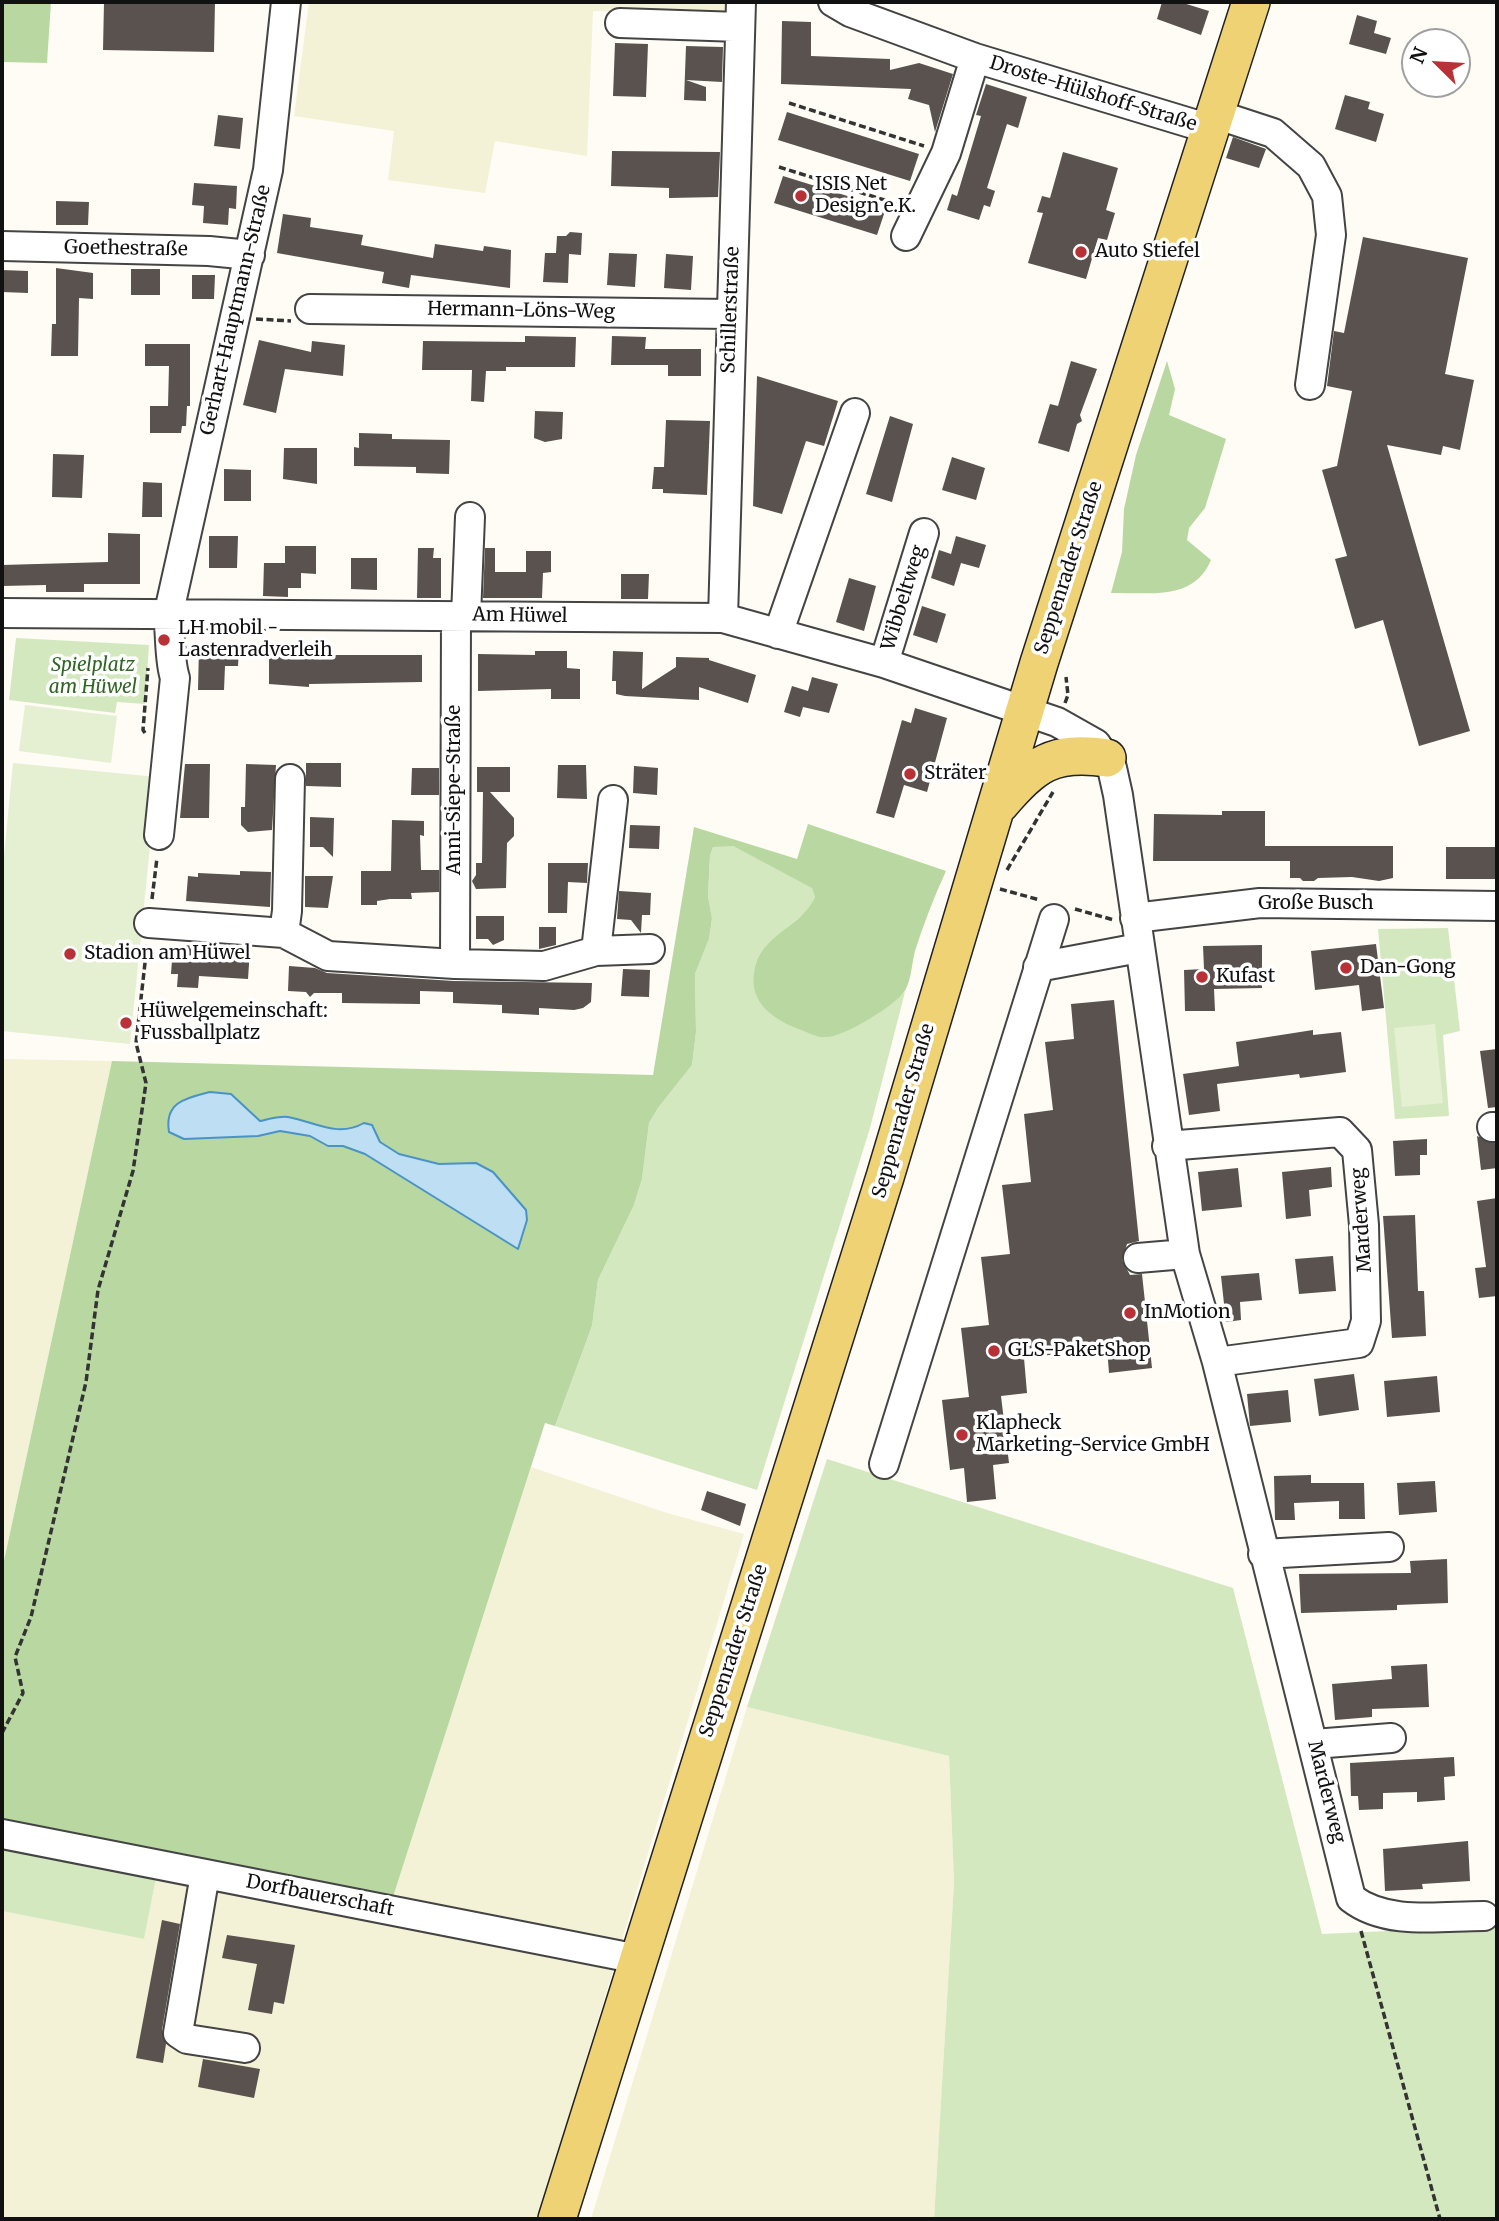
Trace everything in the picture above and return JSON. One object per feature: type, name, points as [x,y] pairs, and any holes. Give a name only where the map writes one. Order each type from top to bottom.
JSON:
[{"type":"main road","name":"Seppenrader Straße","points":[[557,2219],[886,1177],[1025,709],[1251,2]]},
{"type":"main road","points":[[995,810],[1018,782],[1049,760],[1076,754],[1107,758]]},
{"type":"street","name":"Gerhart-Hauptmann-Straße","points":[[159,835],[175,678],[171,666],[173,646],[168,616],[268,170],[286,2]]},
{"type":"street","name":"Droste-Hülshoff-Straße","points":[[834,2],[850,12],[975,58],[1213,122],[1273,133],[1311,166],[1327,196],[1331,234],[1310,385]]},
{"type":"street","points":[[620,23],[741,10]]},
{"type":"street","name":"Schillerstraße","points":[[723,618],[741,10]]},
{"type":"street","name":"Droste-Hülshoff-Straße","points":[[906,236],[946,153],[975,58]]},
{"type":"street","name":"Goethestraße","points":[[2,246],[209,251],[250,255]]},
{"type":"street","name":"Hermann-Löns-Weg","points":[[310,309],[731,314]]},
{"type":"street","points":[[778,634],[855,413]]},
{"type":"street","name":"Anni-Siepe-Straße","points":[[455,964],[461,616],[470,517]]},
{"type":"street","name":"Wibbeltweg","points":[[884,663],[924,533]]},
{"type":"street","name":"Am Hüwel","points":[[2,613],[723,618],[884,663],[1025,709]]},
{"type":"street","points":[[1025,709],[1088,739],[1107,758]]},
{"type":"street","name":"Marderweg","points":[[1107,758],[1118,795],[1167,1146],[1185,1254],[1217,1362],[1351,1898]]},
{"type":"street","points":[[284,933],[287,911],[290,779]]},
{"type":"street","points":[[596,951],[613,800]]},
{"type":"street","name":"Große Busch","points":[[1135,918],[1260,902],[1497,906]]},
{"type":"street","points":[[884,1464],[1054,919]]},
{"type":"street","points":[[149,923],[284,933],[328,956],[455,964],[544,966],[596,951],[650,949]]},
{"type":"street","points":[[1038,967],[1139,948]]},
{"type":"street","name":"Marderweg","points":[[1167,1146],[1340,1132],[1357,1150],[1364,1226],[1366,1321],[1359,1343],[1217,1362]]},
{"type":"street","points":[[1138,1258],[1185,1254]]},
{"type":"street","points":[[1263,1553],[1389,1547]]},
{"type":"street","points":[[1314,1744],[1391,1738]]},
{"type":"street","name":"Dorfbauerschaft","points":[[2,1834],[638,1959]]},
{"type":"street","points":[[205,1874],[178,2033],[187,2039],[245,2048]]},
{"type":"street","points":[[1351,1898],[1367,1911],[1385,1916],[1484,1916]]},
{"type":"path","points":[[789,103],[946,153]]},
{"type":"path","points":[[779,167],[919,210]]},
{"type":"path","points":[[234,318],[293,321],[310,309]]},
{"type":"path","points":[[2,1733],[23,1693],[15,1657],[31,1617],[86,1381],[98,1290],[133,1171],[146,1083],[136,1043],[159,835]]},
{"type":"path","points":[[1351,1898],[1440,2219]]},
{"type":"shaded area","points":[[309,2],[730,2],[729,15],[593,11],[587,156],[495,141],[485,193],[388,180],[394,131],[294,116]]},
{"type":"shaded area","points":[[2,1059],[112,1061],[2,1570]]},
{"type":"shaded area","points":[[531,1467],[667,1513],[744,1534],[538,2219],[2,2219],[2,1911],[144,1939],[158,1868],[392,1900]]},
{"type":"shaded area","points":[[747,1707],[949,1756],[954,1882],[934,2219],[591,2219]]},
{"type":"green space","points":[[2,2],[51,2],[47,63],[2,62]]},
{"type":"green space","points":[[1167,361],[1175,389],[1169,415],[1226,439],[1205,508],[1189,528],[1187,540],[1211,560],[1193,583],[1182,589],[1155,593],[1111,593],[1122,552],[1124,509],[1136,455]]},
{"type":"green space","name":"Spielplatz am Hüwel","points":[[16,638],[149,645],[145,704],[117,702],[115,713],[9,700]]},
{"type":"green space","points":[[25,705],[117,716],[111,763],[19,751]]},
{"type":"green space","name":"Stadion am Hüwel","points":[[13,763],[157,777],[130,1044],[2,1031],[2,877]]},
{"type":"green space","points":[[808,824],[946,871],[918,941],[908,983],[899,998],[880,1012],[834,1036],[814,1035],[771,1014],[757,998],[754,988],[756,964],[767,945],[809,907],[815,897],[812,888],[733,846],[713,847],[708,896],[712,919],[709,939],[695,974],[696,1032],[692,1065],[649,1123],[642,1179],[634,1205],[598,1280],[592,1326],[555,1426],[545,1423],[392,1900],[2,1830],[2,1570],[112,1061],[653,1075],[694,827],[797,859]]},
{"type":"green space","points":[[733,846],[812,887],[815,897],[810,908],[766,946],[867,1020],[905,992],[870,1128],[757,1490],[555,1426],[592,1326],[598,1280],[634,1205],[642,1179],[649,1123],[692,1065],[696,1032],[695,974],[709,939],[712,920],[708,896],[710,856],[713,847]]},
{"type":"green space","points":[[1448,928],[1460,1031],[1443,1035],[1449,1116],[1395,1119],[1378,929]]},
{"type":"green space","points":[[1435,1024],[1443,1103],[1402,1107],[1394,1028]]},
{"type":"green space","points":[[827,1459],[1233,1588],[1322,1934],[1497,1926],[1497,2219],[934,2219],[954,1882],[949,1756],[747,1707]]},
{"type":"green space","points":[[2,1839],[158,1868],[144,1939],[2,1911]]},
{"type":"water","points":[[210,1092],[231,1094],[260,1121],[288,1117],[335,1129],[364,1123],[372,1125],[380,1142],[399,1154],[439,1164],[476,1163],[493,1172],[526,1210],[527,1220],[518,1249],[365,1154],[343,1146],[328,1146],[310,1136],[280,1131],[258,1136],[184,1139],[169,1132],[168,1122],[173,1108],[185,1099]]},
{"type":"building","points":[[104,2],[215,2],[214,52],[103,50]]},
{"type":"building","points":[[1162,2],[1180,2],[1209,11],[1201,35],[1157,19]]},
{"type":"building","points":[[1357,15],[1377,21],[1374,33],[1391,38],[1386,54],[1349,44]]},
{"type":"building","points":[[782,21],[811,22],[811,56],[890,59],[890,70],[919,63],[953,74],[935,132],[929,105],[908,99],[911,89],[781,84]]},
{"type":"building","points":[[615,43],[648,44],[646,97],[613,96]]},
{"type":"building","points":[[686,46],[723,47],[722,82],[686,80],[706,87],[706,101],[684,100]]},
{"type":"building","points":[[986,84],[1027,97],[1018,128],[1007,124],[987,188],[995,191],[990,207],[984,205],[979,220],[947,210],[952,194],[957,196],[981,116],[976,115]]},
{"type":"building","points":[[1345,95],[1370,102],[1368,109],[1384,114],[1376,142],[1335,129]]},
{"type":"building","points":[[787,112],[919,154],[910,181],[778,140]]},
{"type":"building","points":[[218,115],[243,118],[240,149],[214,146]]},
{"type":"building","points":[[1233,137],[1266,149],[1259,168],[1226,158]]},
{"type":"building","points":[[612,151],[720,152],[718,197],[669,198],[669,188],[611,186]]},
{"type":"building","points":[[1063,152],[1118,168],[1106,210],[1115,213],[1107,240],[1098,238],[1086,279],[1028,263],[1043,213],[1037,212],[1042,196],[1050,198]]},
{"type":"building","points":[[783,176],[886,208],[877,235],[774,203]]},
{"type":"building","points":[[194,183],[237,186],[236,209],[229,208],[228,225],[203,223],[204,206],[192,205]]},
{"type":"building","points":[[56,201],[89,202],[88,225],[56,225]]},
{"type":"building","points":[[283,214],[311,218],[310,227],[363,235],[361,245],[433,258],[435,244],[483,251],[484,246],[511,250],[510,288],[411,275],[409,288],[382,283],[384,272],[277,253]]},
{"type":"building","points":[[570,232],[582,233],[581,255],[569,254],[568,283],[543,282],[545,253],[556,253],[557,236],[566,236]]},
{"type":"building","points":[[1363,237],[1468,258],[1445,374],[1474,380],[1460,450],[1443,446],[1441,455],[1387,445],[1470,731],[1419,746],[1383,620],[1355,629],[1335,559],[1347,556],[1322,470],[1337,466],[1352,391],[1327,386],[1334,331],[1344,333]]},
{"type":"building","points":[[609,253],[637,254],[635,287],[607,285]]},
{"type":"building","points":[[666,254],[693,256],[691,290],[664,288]]},
{"type":"building","points":[[56,268],[93,273],[93,299],[79,298],[78,356],[51,356],[52,324],[56,324]]},
{"type":"building","points":[[131,269],[160,269],[160,295],[131,295]]},
{"type":"building","points":[[2,270],[28,271],[28,293],[2,292]]},
{"type":"building","points":[[192,275],[215,275],[214,299],[192,299]]},
{"type":"building","points":[[525,336],[576,337],[575,367],[506,367],[506,371],[486,371],[484,402],[471,401],[472,370],[422,370],[423,341],[525,342]]},
{"type":"building","points":[[612,336],[646,337],[645,349],[701,349],[701,376],[668,376],[668,365],[611,365]]},
{"type":"building","points":[[259,340],[311,352],[312,341],[345,345],[343,376],[285,369],[276,413],[243,405]]},
{"type":"building","points":[[145,344],[190,344],[190,406],[187,406],[186,426],[182,426],[181,433],[150,433],[150,406],[168,406],[169,366],[145,366]]},
{"type":"building","points":[[1071,361],[1097,369],[1080,415],[1082,421],[1077,424],[1069,452],[1038,443],[1050,404],[1058,406]]},
{"type":"building","points":[[757,376],[838,401],[824,446],[806,441],[782,514],[753,506]]},
{"type":"building","points":[[535,411],[563,412],[562,439],[545,442],[534,438]]},
{"type":"building","points":[[890,416],[913,424],[892,502],[866,494]]},
{"type":"building","points":[[666,420],[710,421],[707,495],[663,493],[663,489],[652,489],[654,467],[664,467]]},
{"type":"building","points":[[359,433],[392,434],[392,439],[450,440],[449,474],[416,473],[416,467],[354,466],[354,447],[359,448]]},
{"type":"building","points":[[284,448],[317,448],[317,484],[283,479]]},
{"type":"building","points":[[53,454],[84,455],[82,498],[52,497]]},
{"type":"building","points":[[952,457],[985,468],[976,500],[942,490]]},
{"type":"building","points":[[224,469],[251,470],[251,501],[224,501]]},
{"type":"building","points":[[143,482],[162,483],[162,517],[142,517]]},
{"type":"building","points":[[108,533],[140,534],[140,584],[84,584],[84,592],[46,592],[46,585],[2,586],[2,565],[108,562]]},
{"type":"building","points":[[209,536],[238,536],[237,568],[209,568]]},
{"type":"building","points":[[956,536],[986,545],[979,568],[961,563],[954,586],[931,578],[939,550],[951,554]]},
{"type":"building","points":[[285,546],[316,546],[316,574],[301,573],[301,588],[288,588],[288,597],[263,596],[264,563],[285,563]]},
{"type":"building","points":[[418,548],[434,548],[433,558],[441,558],[441,598],[417,598]]},
{"type":"building","points":[[485,548],[495,548],[495,572],[526,572],[526,551],[551,551],[551,572],[543,573],[542,598],[483,598]]},
{"type":"building","points":[[351,558],[377,558],[377,590],[351,589]]},
{"type":"building","points":[[621,574],[649,574],[648,599],[621,599]]},
{"type":"building","points":[[849,578],[876,586],[864,631],[836,622]]},
{"type":"building","points":[[922,606],[946,614],[937,643],[913,635]]},
{"type":"building","points":[[199,647],[239,648],[238,666],[225,666],[224,690],[198,690]]},
{"type":"building","points":[[269,648],[309,649],[309,655],[422,655],[422,682],[309,684],[309,687],[269,684]]},
{"type":"building","points":[[535,651],[567,651],[567,668],[580,669],[580,699],[551,699],[551,689],[478,691],[478,654],[535,655]]},
{"type":"building","points":[[613,651],[643,652],[642,689],[676,667],[676,657],[709,658],[756,675],[748,703],[699,687],[699,700],[625,696],[616,694],[616,681],[612,681]]},
{"type":"building","points":[[812,677],[838,684],[829,713],[803,707],[800,717],[784,712],[792,686],[808,691]]},
{"type":"building","name":"Sträter","points":[[915,708],[947,718],[927,792],[904,785],[894,818],[876,813],[902,720],[911,723]]},
{"type":"building","points":[[306,763],[341,763],[341,787],[306,786]]},
{"type":"building","points":[[185,764],[210,764],[209,818],[180,818]]},
{"type":"building","points":[[246,764],[276,765],[272,830],[248,832],[241,825],[241,807],[245,807]]},
{"type":"building","points":[[558,765],[586,765],[587,799],[557,798]]},
{"type":"building","points":[[634,766],[658,768],[657,795],[633,793]]},
{"type":"building","points":[[477,767],[510,767],[510,792],[490,792],[514,818],[514,836],[507,843],[506,888],[476,889],[472,881],[476,875],[476,863],[482,863],[483,792],[477,792]]},
{"type":"building","points":[[412,768],[439,768],[439,795],[411,795]]},
{"type":"building","points":[[1222,811],[1265,811],[1265,846],[1393,846],[1393,878],[1379,881],[1352,877],[1303,881],[1300,878],[1290,878],[1290,861],[1153,861],[1154,814],[1222,815]]},
{"type":"building","points":[[310,817],[334,818],[333,857],[323,847],[310,847]]},
{"type":"building","points":[[392,820],[424,821],[424,836],[420,835],[421,870],[439,870],[439,892],[411,893],[412,899],[390,899],[377,901],[377,905],[361,905],[361,871],[391,871]]},
{"type":"building","points":[[630,825],[660,826],[659,849],[629,848]]},
{"type":"building","points":[[1446,847],[1497,847],[1497,879],[1446,879]]},
{"type":"building","points":[[548,863],[588,863],[587,883],[568,882],[567,913],[548,913]]},
{"type":"building","points":[[240,871],[271,872],[270,907],[186,901],[188,876],[198,877],[198,873],[240,875]]},
{"type":"building","points":[[305,876],[333,876],[328,908],[305,907]]},
{"type":"building","points":[[619,891],[651,893],[650,915],[642,915],[641,933],[631,920],[617,919]]},
{"type":"building","points":[[476,916],[504,916],[504,940],[493,945],[488,939],[476,939]]},
{"type":"building","points":[[539,927],[556,927],[556,945],[539,949]]},
{"type":"building","name":"Dan-Gong","points":[[1376,944],[1384,1008],[1362,1011],[1359,985],[1315,990],[1311,951]]},
{"type":"building","points":[[1262,945],[1262,988],[1214,989],[1215,1011],[1185,1011],[1184,970],[1204,969],[1203,946]]},
{"type":"building","points":[[173,946],[250,949],[248,979],[199,976],[198,988],[177,987],[178,974],[171,974]]},
{"type":"building","points":[[289,966],[315,968],[327,973],[454,981],[592,983],[591,1002],[574,1010],[539,1008],[539,1015],[502,1013],[502,1005],[453,1003],[453,992],[420,991],[420,1004],[342,1003],[342,993],[314,993],[310,997],[306,992],[288,991]]},
{"type":"building","points":[[623,969],[650,970],[649,997],[621,996]]},
{"type":"building","points":[[1114,1000],[1139,1241],[1127,1244],[1122,1260],[1130,1275],[1142,1274],[1152,1368],[1109,1373],[1107,1348],[1024,1358],[1027,1393],[1001,1396],[1009,1463],[993,1465],[996,1499],[967,1502],[964,1468],[950,1470],[942,1400],[969,1397],[961,1328],[989,1325],[981,1257],[1010,1254],[1002,1185],[1031,1182],[1024,1114],[1053,1110],[1045,1042],[1074,1039],[1071,1004]]},
{"type":"building","points":[[1313,1030],[1313,1035],[1341,1032],[1346,1072],[1300,1078],[1299,1074],[1217,1084],[1220,1111],[1189,1115],[1183,1074],[1239,1066],[1236,1042]]},
{"type":"building","points":[[1497,1049],[1497,1107],[1488,1108],[1480,1051]]},
{"type":"building","points":[[1477,1136],[1497,1144],[1497,1168],[1481,1170]]},
{"type":"building","points":[[1427,1139],[1427,1155],[1420,1155],[1420,1175],[1395,1176],[1393,1141]]},
{"type":"building","points":[[1331,1167],[1332,1187],[1309,1190],[1311,1216],[1286,1219],[1282,1172]]},
{"type":"building","points":[[1238,1168],[1242,1207],[1202,1211],[1198,1172]]},
{"type":"building","points":[[1497,1198],[1497,1296],[1479,1298],[1475,1268],[1486,1267],[1477,1201]]},
{"type":"building","points":[[1415,1215],[1418,1291],[1424,1291],[1426,1336],[1392,1338],[1383,1216]]},
{"type":"building","points":[[1333,1256],[1336,1291],[1299,1294],[1295,1259]]},
{"type":"building","points":[[1259,1273],[1262,1300],[1240,1302],[1241,1320],[1226,1322],[1221,1276]]},
{"type":"building","points":[[1354,1374],[1359,1410],[1319,1416],[1314,1379]]},
{"type":"building","points":[[1437,1376],[1440,1412],[1387,1417],[1384,1381]]},
{"type":"building","points":[[1288,1390],[1291,1422],[1250,1426],[1247,1394]]},
{"type":"building","points":[[1311,1475],[1311,1483],[1364,1483],[1365,1519],[1339,1519],[1339,1501],[1294,1503],[1295,1520],[1275,1520],[1274,1476]]},
{"type":"building","points":[[1435,1481],[1437,1512],[1399,1515],[1397,1483]]},
{"type":"building","points":[[707,1491],[746,1504],[740,1526],[701,1510]]},
{"type":"building","points":[[1447,1559],[1448,1603],[1397,1605],[1397,1610],[1301,1613],[1299,1574],[1411,1573],[1410,1561]]},
{"type":"building","points":[[1427,1664],[1429,1707],[1372,1709],[1372,1717],[1335,1720],[1332,1684],[1392,1679],[1391,1666]]},
{"type":"building","points":[[1454,1757],[1455,1776],[1444,1777],[1445,1800],[1417,1802],[1417,1792],[1383,1793],[1383,1809],[1359,1810],[1358,1796],[1351,1796],[1350,1763]]},
{"type":"building","points":[[1468,1841],[1470,1881],[1422,1884],[1423,1889],[1385,1891],[1383,1849]]},
{"type":"building","points":[[162,1920],[180,1924],[162,2030],[166,2044],[163,2063],[136,2058]]},
{"type":"building","points":[[227,1935],[295,1945],[284,2004],[274,2002],[272,2014],[248,2010],[257,1964],[222,1958]]},
{"type":"building","points":[[203,2059],[260,2069],[254,2098],[198,2087]]},
{"type":"place","name":"ISIS Net Design e.K.","points":[[801,196]]},
{"type":"place","name":"Auto Stiefel","points":[[1081,252]]},
{"type":"place","name":"LH mobil - Lastenradverleih","points":[[164,640]]},
{"type":"place","name":"Sträter","points":[[910,774]]},
{"type":"place","name":"Stadion am Hüwel","points":[[70,954]]},
{"type":"place","name":"Dan-Gong","points":[[1346,968]]},
{"type":"place","name":"Kufast","points":[[1202,977]]},
{"type":"place","name":"Hüwelgemeinschaft: Fussballplatz","points":[[126,1023]]},
{"type":"place","name":"InMotion","points":[[1130,1313]]},
{"type":"place","name":"GLS-PaketShop","points":[[994,1351]]},
{"type":"place","name":"Klapheck Marketing-Service GmbH","points":[[962,1435]]}]
